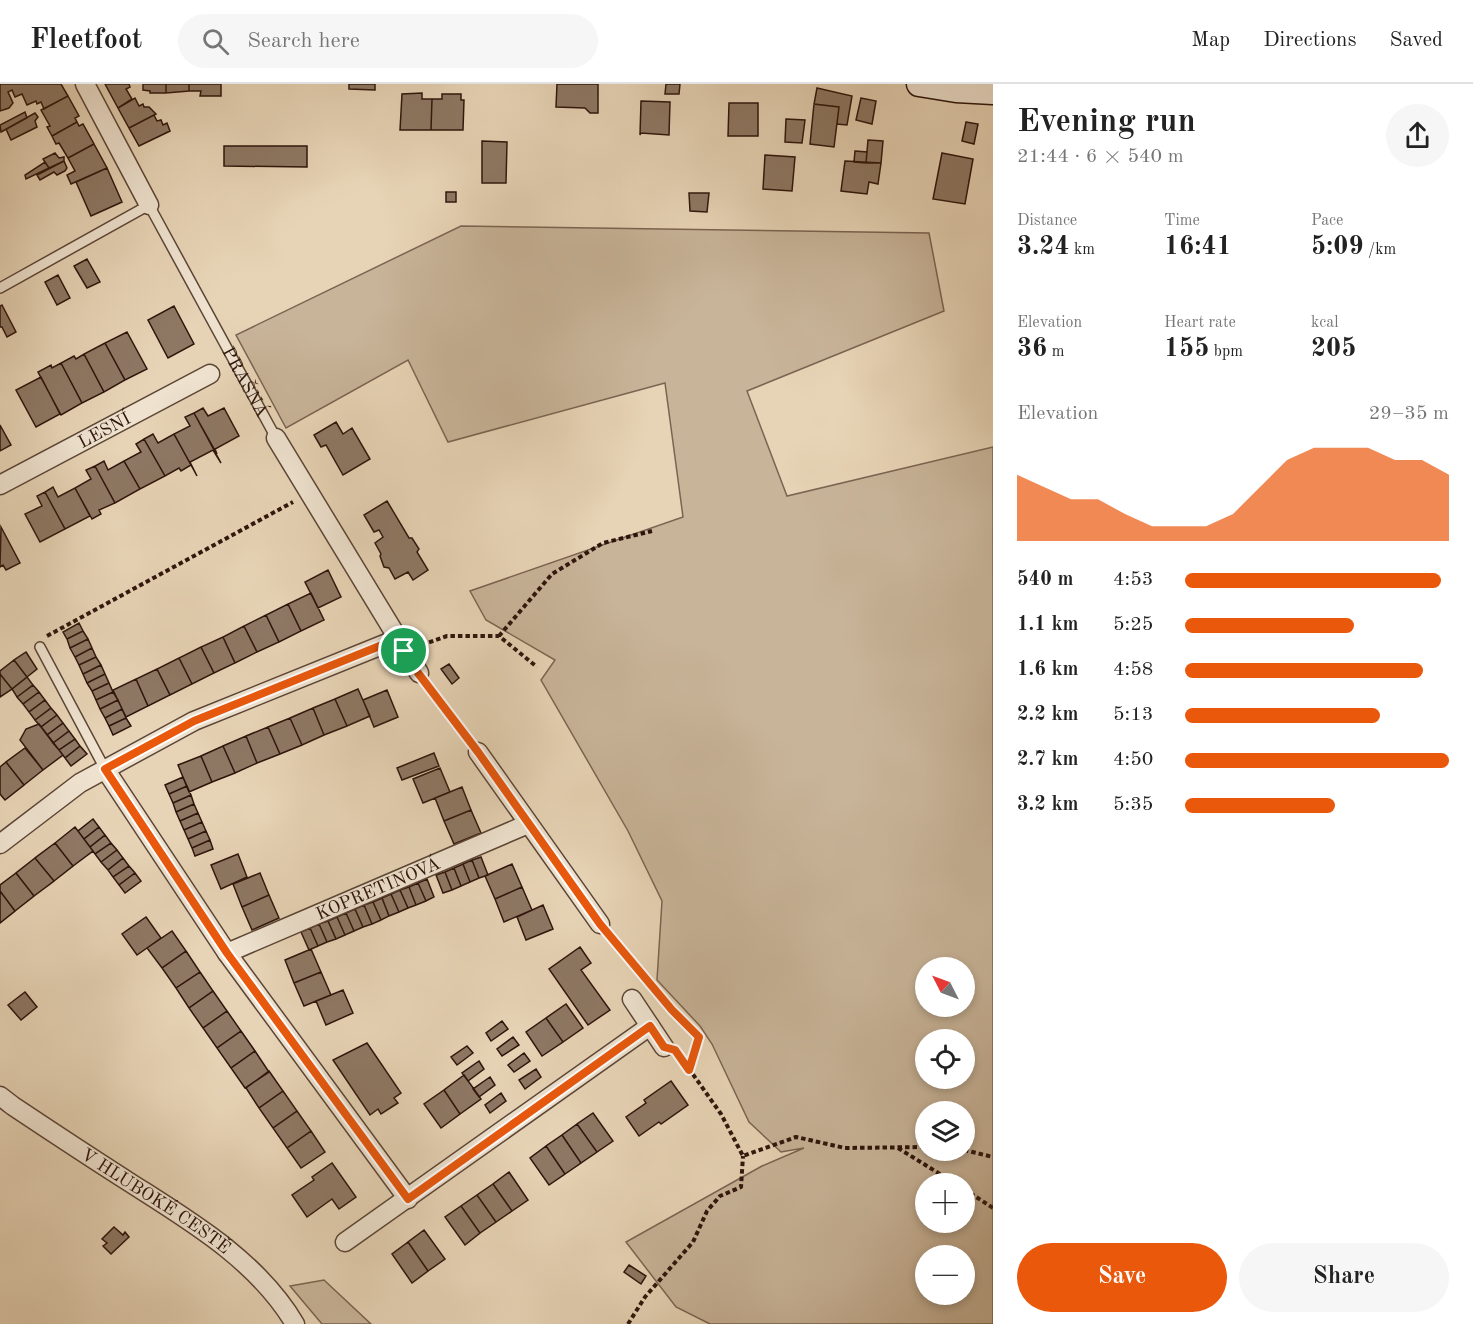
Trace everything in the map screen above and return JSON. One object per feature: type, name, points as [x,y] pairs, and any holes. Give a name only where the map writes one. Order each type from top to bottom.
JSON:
[{"type":"main road","points":[[919,84],[956,90],[993,92]]},
{"type":"street","name":"PRAŠNÁ","points":[[85,84],[149,205]]},
{"type":"street","name":"LESNÍ","points":[[0,485],[210,374]]},
{"type":"street","name":"PRAŠNÁ","points":[[276,438],[418,673]]},
{"type":"street","points":[[0,844],[80,783],[194,721],[400,645]]},
{"type":"street","points":[[478,752],[600,924]]},
{"type":"street","points":[[105,769],[227,953],[408,1199]]},
{"type":"street","name":"KOPRETINOVÁ","points":[[227,953],[528,824]]},
{"type":"street","points":[[632,999],[664,1047]]},
{"type":"street","points":[[345,1242],[650,1026]]},
{"type":"street","name":"V HLUBOKÉ CESTĚ","points":[[0,1096],[208,1234],[257,1276],[280,1301],[295,1324]]},
{"type":"lane","points":[[0,288],[149,205]]},
{"type":"lane","name":"PRAŠNÁ","points":[[149,205],[276,438]]},
{"type":"lane","points":[[40,647],[105,769]]},
{"type":"path","points":[[40,647],[49,634],[309,493]]},
{"type":"path","points":[[499,636],[552,574],[603,543],[652,531]]},
{"type":"path","points":[[400,645],[447,636],[499,636],[537,667]]},
{"type":"path","points":[[418,673],[478,752]]},
{"type":"path","points":[[600,924],[672,1010],[699,1037],[689,1070]]},
{"type":"path","points":[[628,1324],[645,1297],[693,1242],[707,1211],[720,1196],[741,1187],[743,1155],[721,1114],[675,1050],[664,1047]]},
{"type":"path","points":[[743,1155],[796,1137],[845,1148],[915,1147]]},
{"type":"path","points":[[897,1147],[938,1173]]},
{"type":"path","points":[[975,1153],[993,1157]]},
{"type":"path","points":[[975,1196],[993,1208]]},
{"type":"shaded area","points":[[461,226],[929,233],[944,311],[747,391],[787,496],[993,447],[993,1324],[710,1324],[676,1307],[626,1242],[762,1166],[804,1148],[781,1152],[749,1122],[712,1044],[700,1026],[657,980],[662,901],[628,831],[541,680],[555,660],[486,620],[470,591],[683,517],[665,383],[448,442],[408,360],[286,428],[236,335]]},
{"type":"shaded area","points":[[324,1280],[371,1324],[322,1324],[290,1286]]},
{"type":"building","points":[[0,84],[61,84],[68,96],[44,109],[41,102],[37,104],[36,101],[27,105],[22,94],[15,97],[12,90],[8,92],[13,103],[9,108],[0,111]]},
{"type":"building","points":[[105,84],[129,84],[130,87],[126,89],[132,99],[118,108]]},
{"type":"building","points":[[143,84],[166,84],[166,93],[150,93],[150,91],[143,90]]},
{"type":"building","points":[[166,84],[189,84],[189,91],[166,93]]},
{"type":"building","points":[[189,84],[221,84],[221,96],[200,96],[201,91],[189,91]]},
{"type":"building","points":[[349,84],[375,84],[375,90],[349,89]]},
{"type":"building","points":[[557,84],[598,84],[598,113],[590,113],[585,108],[556,107]]},
{"type":"building","points":[[666,84],[680,84],[679,94],[665,94]]},
{"type":"building","points":[[817,88],[852,96],[847,125],[837,124],[839,107],[814,104]]},
{"type":"building","points":[[422,93],[422,99],[432,99],[431,130],[400,130],[402,94]]},
{"type":"building","points":[[442,94],[461,94],[461,100],[464,100],[463,130],[431,130],[432,99],[442,99]]},
{"type":"building","points":[[68,96],[79,116],[75,118],[77,122],[52,136],[47,127],[50,126],[41,110]]},
{"type":"building","points":[[135,98],[139,106],[143,104],[156,114],[129,128],[118,108]]},
{"type":"building","points":[[861,98],[876,101],[872,124],[856,120]]},
{"type":"building","points":[[641,101],[670,102],[669,135],[641,133],[640,135]]},
{"type":"building","points":[[729,103],[758,103],[758,136],[728,136]]},
{"type":"building","points":[[814,104],[839,107],[834,147],[810,144]]},
{"type":"building","points":[[25,112],[27,118],[1,132],[0,125]]},
{"type":"building","points":[[35,113],[38,117],[35,121],[37,127],[11,140],[6,129]]},
{"type":"building","points":[[154,115],[157,121],[161,120],[163,125],[167,123],[170,131],[139,146],[129,128]]},
{"type":"building","points":[[786,119],[805,120],[802,143],[785,142]]},
{"type":"building","points":[[77,122],[79,126],[83,124],[94,144],[68,158],[52,136]]},
{"type":"building","points":[[966,122],[978,124],[974,144],[962,141]]},
{"type":"building","points":[[868,140],[883,141],[881,163],[866,163]]},
{"type":"building","points":[[482,141],[507,142],[506,183],[482,183]]},
{"type":"building","points":[[94,144],[107,168],[71,184],[67,175],[75,171],[68,158]]},
{"type":"building","points":[[224,146],[307,146],[307,167],[224,166]]},
{"type":"building","points":[[855,151],[867,152],[866,163],[854,162]]},
{"type":"building","points":[[55,153],[59,158],[64,157],[64,161],[49,168],[43,159]]},
{"type":"building","points":[[942,153],[973,159],[965,204],[933,199]]},
{"type":"building","points":[[765,155],[795,157],[792,191],[763,189]]},
{"type":"building","points":[[64,161],[67,168],[65,171],[57,175],[54,172],[40,180],[37,175]]},
{"type":"building","points":[[845,161],[881,163],[878,184],[869,182],[867,194],[841,191]]},
{"type":"building","points":[[45,162],[49,168],[26,179],[25,175]]},
{"type":"building","points":[[107,168],[122,202],[91,216],[76,182]]},
{"type":"building","points":[[446,192],[456,192],[456,202],[446,202]]},
{"type":"building","points":[[689,193],[709,193],[707,212],[690,211]]},
{"type":"building","points":[[87,259],[100,282],[87,288],[74,266]]},
{"type":"building","points":[[58,275],[70,298],[57,305],[45,282]]},
{"type":"building","points":[[2,305],[16,332],[7,337],[0,327],[0,306]]},
{"type":"building","points":[[174,306],[194,344],[168,358],[148,320]]},
{"type":"building","points":[[127,332],[147,369],[125,380],[105,343]]},
{"type":"building","points":[[105,343],[125,380],[104,392],[84,354]]},
{"type":"building","points":[[84,354],[104,392],[82,403],[61,363]]},
{"type":"building","points":[[61,363],[82,403],[61,415],[38,372]]},
{"type":"building","points":[[41,377],[60,414],[36,427],[16,390]]},
{"type":"building","points":[[203,408],[208,416],[224,408],[239,436],[215,449],[217,454],[194,413]]},
{"type":"building","points":[[194,413],[221,463],[213,450],[190,462],[197,476],[174,434],[190,426],[185,417]]},
{"type":"building","points":[[336,422],[343,434],[352,428],[370,459],[343,475],[326,445],[321,447],[314,435]]},
{"type":"building","points":[[0,425],[11,445],[0,451]]},
{"type":"building","points":[[153,434],[158,443],[174,434],[191,465],[181,471],[179,468],[165,476],[144,439]]},
{"type":"building","points":[[144,439],[165,476],[140,489],[124,461],[141,452],[136,444]]},
{"type":"building","points":[[104,461],[108,470],[124,461],[140,489],[115,503],[95,466]]},
{"type":"building","points":[[95,466],[115,503],[99,510],[101,514],[92,519],[75,488],[91,479],[86,470]]},
{"type":"building","points":[[53,487],[58,497],[75,488],[90,516],[65,529],[45,492]]},
{"type":"building","points":[[45,492],[65,529],[40,542],[25,514],[42,506],[37,496]]},
{"type":"building","points":[[387,501],[409,538],[412,538],[419,549],[417,552],[428,570],[413,580],[408,572],[395,579],[389,568],[384,567],[375,543],[383,537],[379,530],[374,532],[364,515]]},
{"type":"building","points":[[1,527],[20,563],[6,570],[3,565],[0,567]]},
{"type":"building","points":[[328,570],[341,597],[318,608],[305,582]]},
{"type":"building","points":[[311,593],[324,620],[301,631],[288,604]]},
{"type":"building","points":[[288,604],[301,631],[279,642],[266,615]]},
{"type":"building","points":[[266,615],[279,642],[257,652],[244,626]]},
{"type":"building","points":[[79,623],[83,631],[67,639],[63,632]]},
{"type":"building","points":[[244,626],[257,652],[235,663],[223,637]]},
{"type":"building","points":[[83,631],[88,639],[70,648],[67,639]]},
{"type":"building","points":[[223,637],[235,663],[214,673],[201,647]]},
{"type":"building","points":[[88,639],[92,648],[75,657],[70,648]]},
{"type":"building","points":[[201,647],[214,673],[192,684],[179,658]]},
{"type":"building","points":[[92,648],[96,657],[79,665],[75,657]]},
{"type":"building","points":[[26,652],[37,669],[27,677],[14,660]]},
{"type":"building","points":[[96,657],[101,665],[83,674],[79,665]]},
{"type":"building","points":[[179,658],[192,684],[170,695],[157,669]]},
{"type":"building","points":[[14,660],[27,677],[12,689],[0,671]]},
{"type":"building","points":[[449,664],[459,678],[452,684],[441,669]]},
{"type":"building","points":[[101,665],[105,674],[87,683],[83,674]]},
{"type":"building","points":[[157,669],[170,695],[148,706],[136,679]]},
{"type":"building","points":[[0,674],[12,689],[0,697]]},
{"type":"building","points":[[105,674],[109,683],[92,691],[87,683]]},
{"type":"building","points":[[27,677],[33,685],[17,697],[12,689]]},
{"type":"building","points":[[136,679],[148,706],[126,717],[113,690]]},
{"type":"building","points":[[109,683],[113,692],[96,700],[92,691]]},
{"type":"building","points":[[33,685],[39,692],[23,704],[17,697]]},
{"type":"building","points":[[358,689],[370,716],[347,726],[335,699]]},
{"type":"building","points":[[387,690],[398,717],[374,727],[363,700]]},
{"type":"building","points":[[39,692],[45,700],[29,712],[23,704]]},
{"type":"building","points":[[113,692],[118,700],[100,709],[96,700]]},
{"type":"building","points":[[335,699],[347,726],[324,735],[313,708]]},
{"type":"building","points":[[45,700],[51,708],[35,720],[29,712]]},
{"type":"building","points":[[118,700],[122,709],[105,718],[100,709]]},
{"type":"building","points":[[51,708],[57,715],[41,727],[35,720]]},
{"type":"building","points":[[313,708],[324,735],[302,745],[290,718]]},
{"type":"building","points":[[122,709],[126,718],[109,726],[105,718]]},
{"type":"building","points":[[57,715],[63,723],[47,735],[41,727]]},
{"type":"building","points":[[126,718],[131,726],[113,735],[109,726]]},
{"type":"building","points":[[290,718],[302,745],[280,754],[268,727]]},
{"type":"building","points":[[63,723],[69,731],[53,743],[47,735]]},
{"type":"building","points":[[39,724],[63,755],[43,770],[20,740],[26,729]]},
{"type":"building","points":[[268,727],[280,754],[257,763],[246,736]]},
{"type":"building","points":[[69,731],[75,739],[59,750],[53,743]]},
{"type":"building","points":[[246,736],[257,763],[235,773],[223,746]]},
{"type":"building","points":[[75,739],[80,746],[65,758],[59,750]]},
{"type":"building","points":[[80,746],[87,754],[71,766],[65,758]]},
{"type":"building","points":[[223,746],[235,773],[212,782],[201,756]]},
{"type":"building","points":[[25,748],[43,770],[24,785],[6,762]]},
{"type":"building","points":[[434,753],[439,766],[402,780],[397,768]]},
{"type":"building","points":[[201,756],[212,782],[189,792],[178,765]]},
{"type":"building","points":[[6,762],[24,785],[5,800],[0,794],[0,767]]},
{"type":"building","points":[[440,768],[450,792],[423,803],[413,779]]},
{"type":"building","points":[[183,777],[187,786],[169,794],[165,785]]},
{"type":"building","points":[[187,786],[191,795],[173,803],[169,794]]},
{"type":"building","points":[[462,787],[471,810],[444,821],[435,798]]},
{"type":"building","points":[[191,795],[194,804],[176,812],[173,803]]},
{"type":"building","points":[[194,804],[198,813],[180,821],[176,812]]},
{"type":"building","points":[[471,810],[481,833],[454,844],[444,821]]},
{"type":"building","points":[[198,813],[202,822],[184,830],[180,821]]},
{"type":"building","points":[[93,819],[99,827],[84,839],[78,831]]},
{"type":"building","points":[[202,822],[206,831],[188,839],[184,830]]},
{"type":"building","points":[[75,827],[93,851],[73,866],[55,843]]},
{"type":"building","points":[[99,827],[105,835],[90,847],[84,839]]},
{"type":"building","points":[[206,831],[210,840],[192,848],[188,839]]},
{"type":"building","points":[[105,835],[111,843],[95,854],[90,847]]},
{"type":"building","points":[[210,840],[213,849],[195,856],[192,848]]},
{"type":"building","points":[[55,843],[73,866],[54,881],[35,858]]},
{"type":"building","points":[[111,843],[117,850],[101,862],[95,854]]},
{"type":"building","points":[[117,850],[123,858],[108,870],[101,862]]},
{"type":"building","points":[[238,854],[247,877],[221,889],[211,865]]},
{"type":"building","points":[[481,857],[488,875],[479,878],[472,860]]},
{"type":"building","points":[[35,858],[54,881],[34,896],[16,873]]},
{"type":"building","points":[[123,858],[129,866],[113,877],[108,870]]},
{"type":"building","points":[[472,860],[479,878],[470,882],[463,864]]},
{"type":"building","points":[[463,864],[470,882],[461,886],[454,868]]},
{"type":"building","points":[[512,864],[522,887],[495,899],[485,876]]},
{"type":"building","points":[[129,866],[135,873],[119,885],[113,877]]},
{"type":"building","points":[[454,868],[461,886],[452,890],[445,872]]},
{"type":"building","points":[[445,872],[452,890],[443,893],[436,875]]},
{"type":"building","points":[[16,873],[34,896],[15,911],[0,891],[0,885]]},
{"type":"building","points":[[135,873],[141,881],[125,893],[119,885]]},
{"type":"building","points":[[260,873],[269,895],[242,907],[233,884]]},
{"type":"building","points":[[427,879],[434,897],[426,901],[418,883]]},
{"type":"building","points":[[418,883],[426,901],[416,905],[409,887]]},
{"type":"building","points":[[409,887],[416,905],[408,908],[400,890]]},
{"type":"building","points":[[522,887],[532,910],[504,922],[495,899]]},
{"type":"building","points":[[400,890],[408,908],[399,912],[391,894]]},
{"type":"building","points":[[0,891],[15,911],[0,923]]},
{"type":"building","points":[[391,894],[399,912],[389,916],[382,898]]},
{"type":"building","points":[[269,895],[279,918],[252,930],[242,907]]},
{"type":"building","points":[[382,898],[389,916],[381,920],[373,902]]},
{"type":"building","points":[[373,902],[381,920],[372,924],[364,905]]},
{"type":"building","points":[[364,905],[372,924],[363,927],[355,909]]},
{"type":"building","points":[[543,905],[553,929],[526,940],[517,917]]},
{"type":"building","points":[[355,909],[363,927],[354,931],[346,913]]},
{"type":"building","points":[[346,913],[354,931],[345,935],[337,917]]},
{"type":"building","points":[[146,917],[161,938],[137,955],[122,934]]},
{"type":"building","points":[[337,917],[345,935],[336,939],[328,921]]},
{"type":"building","points":[[328,921],[336,939],[327,942],[319,924]]},
{"type":"building","points":[[319,924],[327,942],[318,946],[310,928]]},
{"type":"building","points":[[310,928],[318,946],[309,950],[301,932]]},
{"type":"building","points":[[172,931],[186,951],[162,968],[147,948]]},
{"type":"building","points":[[580,947],[591,963],[581,970],[610,1010],[588,1025],[549,969]]},
{"type":"building","points":[[311,949],[321,972],[294,983],[285,960]]},
{"type":"building","points":[[186,951],[200,972],[176,988],[162,968]]},
{"type":"building","points":[[200,972],[213,991],[189,1008],[176,988]]},
{"type":"building","points":[[321,972],[331,995],[304,1006],[294,983]]},
{"type":"building","points":[[343,990],[353,1013],[326,1025],[316,1001]]},
{"type":"building","points":[[213,991],[227,1011],[203,1028],[189,1008]]},
{"type":"building","points":[[25,992],[37,1007],[21,1020],[8,1005]]},
{"type":"building","points":[[566,1004],[583,1028],[563,1042],[546,1018]]},
{"type":"building","points":[[227,1011],[241,1031],[217,1048],[203,1028]]},
{"type":"building","points":[[546,1018],[563,1042],[542,1056],[526,1032]]},
{"type":"building","points":[[502,1021],[508,1029],[491,1041],[486,1033]]},
{"type":"building","points":[[241,1031],[255,1051],[231,1068],[217,1048]]},
{"type":"building","points":[[513,1037],[519,1045],[502,1056],[497,1049]]},
{"type":"building","points":[[367,1043],[401,1093],[394,1098],[398,1103],[381,1114],[378,1109],[370,1115],[333,1060]]},
{"type":"building","points":[[467,1046],[473,1053],[457,1065],[451,1057]]},
{"type":"building","points":[[255,1051],[269,1072],[245,1088],[231,1068]]},
{"type":"building","points":[[524,1053],[530,1061],[514,1072],[508,1065]]},
{"type":"building","points":[[479,1061],[484,1069],[468,1081],[462,1073]]},
{"type":"building","points":[[536,1069],[541,1077],[525,1089],[519,1080]]},
{"type":"building","points":[[269,1071],[283,1091],[259,1108],[246,1088]]},
{"type":"building","points":[[464,1075],[481,1099],[460,1114],[444,1090]]},
{"type":"building","points":[[490,1077],[495,1085],[479,1097],[473,1089]]},
{"type":"building","points":[[671,1081],[688,1105],[639,1136],[626,1117],[646,1103],[644,1100]]},
{"type":"building","points":[[444,1090],[460,1114],[441,1128],[424,1104]]},
{"type":"building","points":[[283,1091],[297,1111],[273,1128],[259,1108]]},
{"type":"building","points":[[501,1093],[506,1101],[490,1113],[485,1105]]},
{"type":"building","points":[[297,1111],[311,1131],[287,1148],[273,1128]]},
{"type":"building","points":[[593,1113],[613,1141],[597,1152],[577,1124]]},
{"type":"building","points":[[577,1124],[597,1152],[581,1163],[562,1135]]},
{"type":"building","points":[[311,1131],[325,1152],[301,1168],[287,1148]]},
{"type":"building","points":[[562,1135],[581,1163],[565,1174],[546,1146]]},
{"type":"building","points":[[546,1146],[565,1174],[549,1185],[530,1158]]},
{"type":"building","points":[[332,1163],[356,1197],[339,1209],[332,1199],[307,1217],[292,1195],[314,1180],[312,1177]]},
{"type":"building","points":[[509,1172],[528,1200],[512,1211],[493,1184]]},
{"type":"building","points":[[493,1184],[512,1211],[496,1222],[477,1195]]},
{"type":"building","points":[[477,1195],[496,1222],[480,1233],[461,1206]]},
{"type":"building","points":[[461,1206],[480,1233],[465,1245],[445,1217]]},
{"type":"building","points":[[114,1227],[123,1235],[125,1232],[129,1237],[111,1254],[103,1246],[107,1243],[102,1239]]},
{"type":"building","points":[[424,1230],[445,1259],[428,1271],[408,1242]]},
{"type":"building","points":[[408,1242],[428,1271],[412,1283],[392,1254]]},
{"type":"building","points":[[629,1265],[646,1276],[641,1284],[624,1272]]},
{"type":"route","points":[[397,639],[404,651],[600,924],[672,1010],[699,1037],[689,1070],[675,1050],[664,1047],[650,1026],[408,1199],[227,953],[105,769],[194,721],[397,639]]}]
